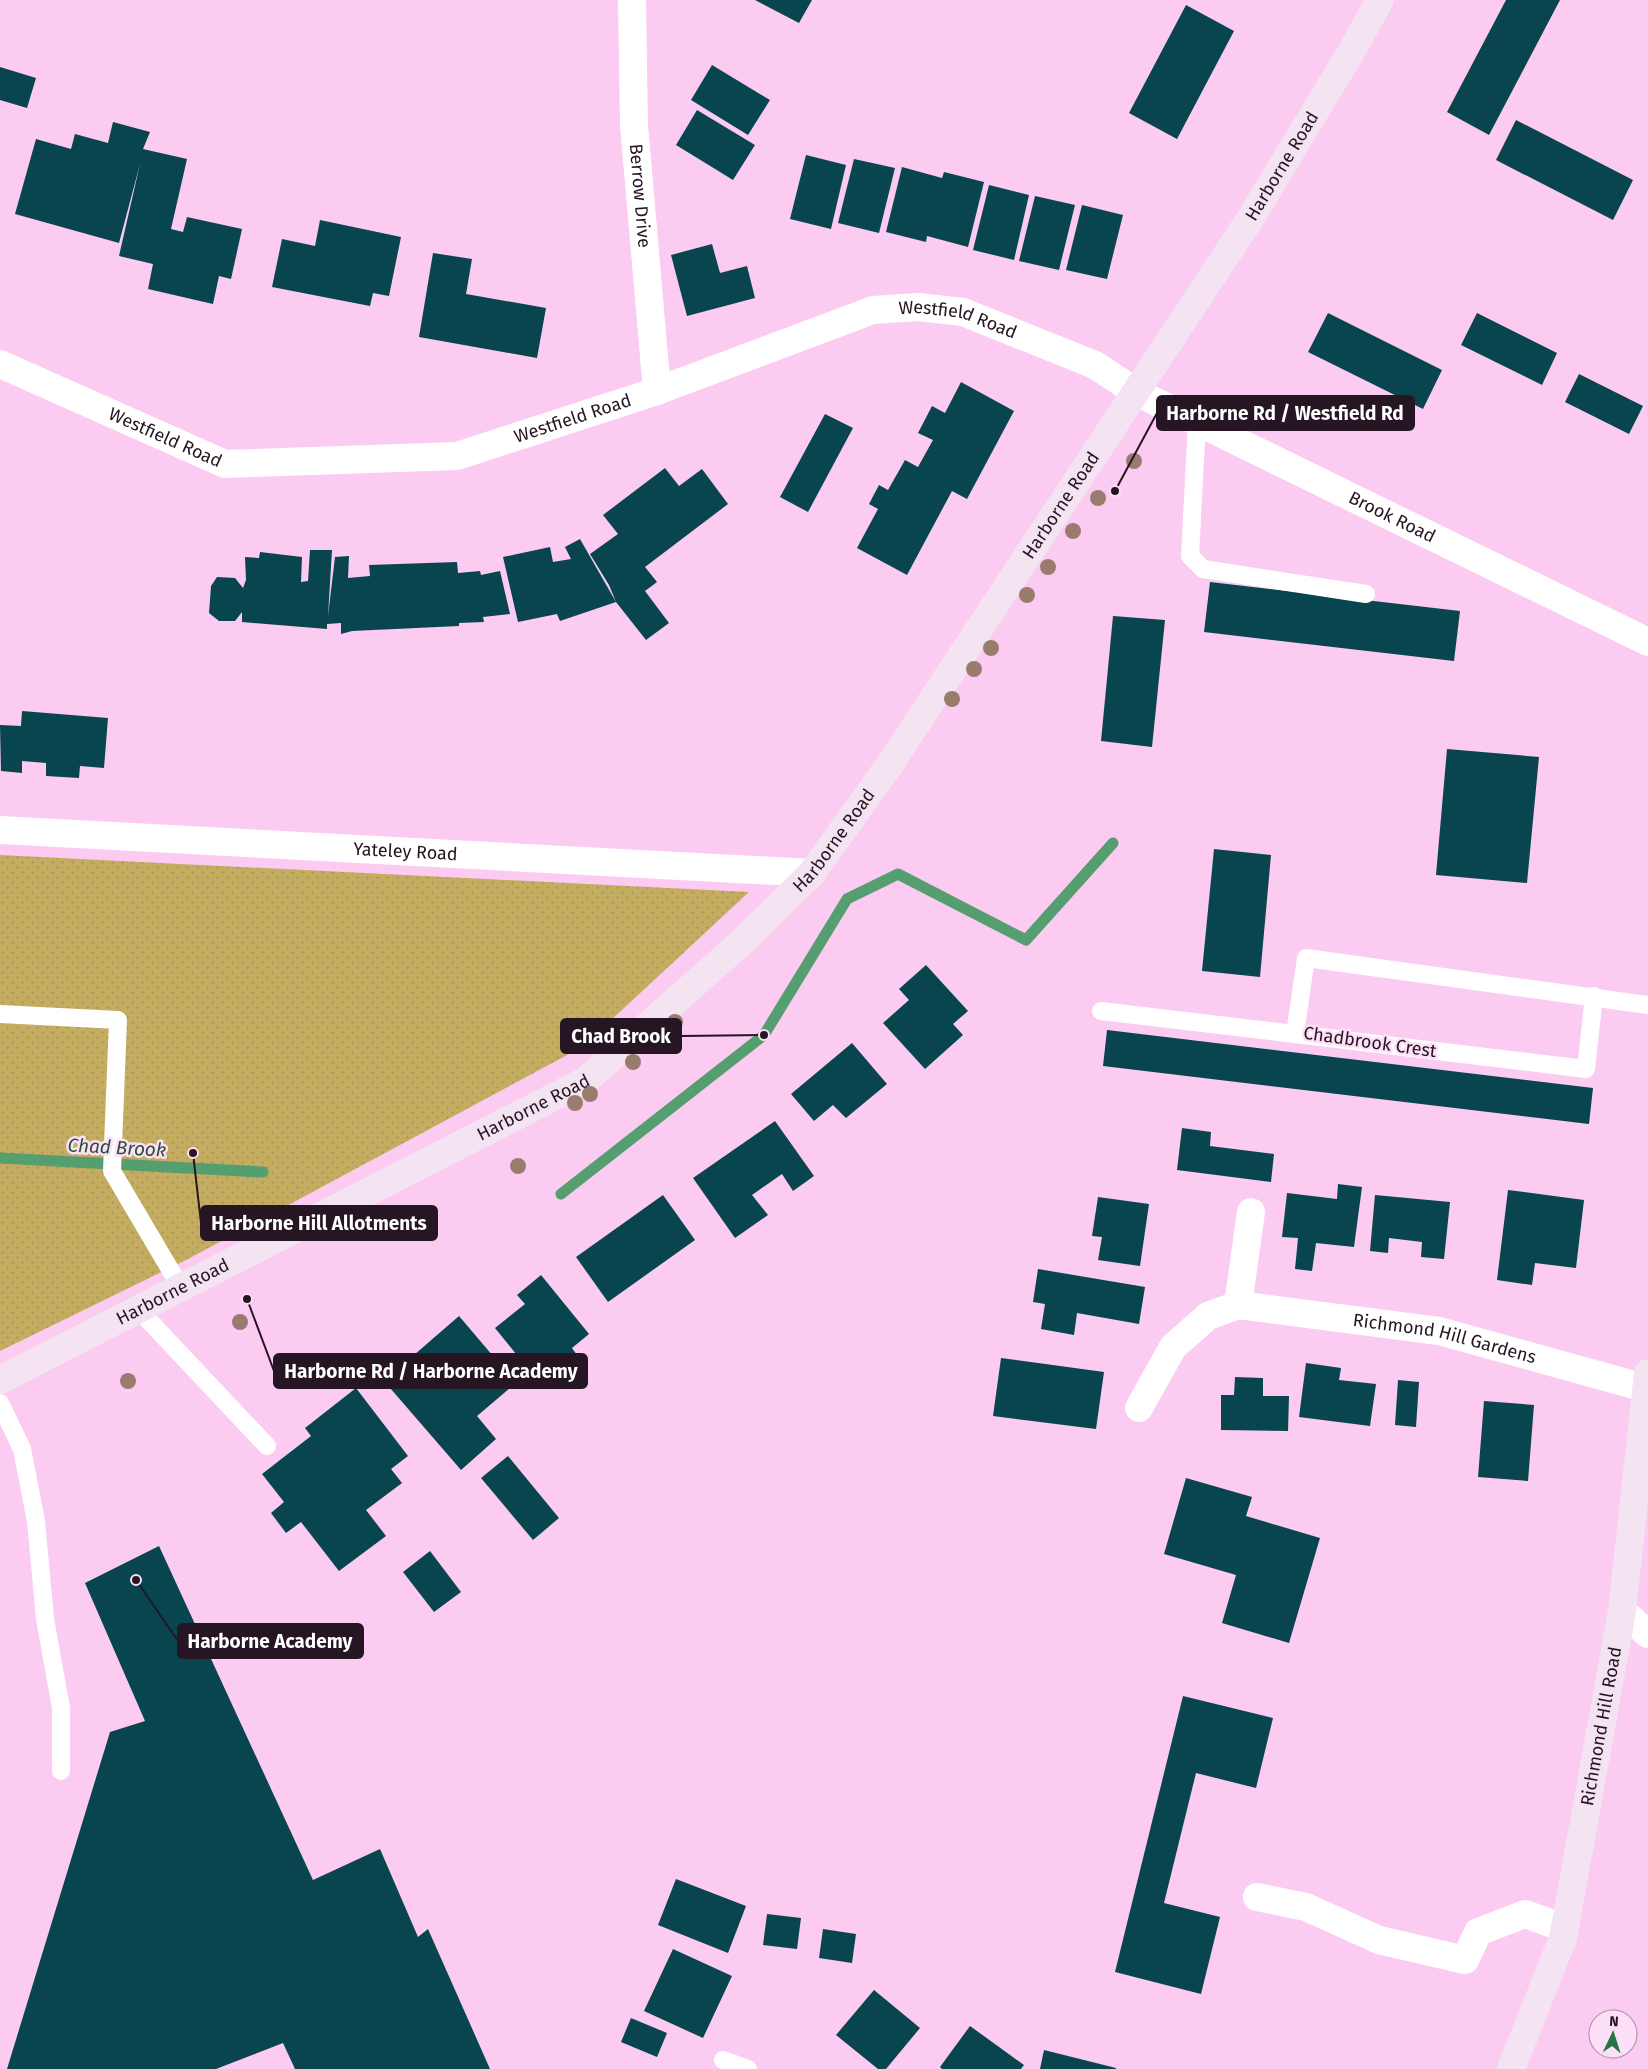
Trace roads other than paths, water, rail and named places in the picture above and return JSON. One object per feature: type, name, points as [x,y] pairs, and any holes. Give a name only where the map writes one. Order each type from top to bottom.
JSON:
[{"type":"main road","name":"Harborne Road","points":[[0,1380],[585,1081],[744,941],[812,873],[890,764],[1250,219],[1351,52],[1380,0]]},
{"type":"main road","name":"Richmond Hill Road","points":[[1511,2069],[1562,1938],[1564,1928],[1622,1610],[1646,1380]]},
{"type":"street","name":"Berrow Drive","points":[[632,0],[634,125],[657,391]]},
{"type":"street","name":"Westfield Road","points":[[0,364],[225,464],[457,456],[657,391],[873,310],[918,307],[963,312],[1095,365],[1136,392]]},
{"type":"street","name":"Brook Road","points":[[1136,392],[1648,642]]},
{"type":"street","name":"Yateley Road","points":[[0,830],[812,873]]},
{"type":"street","points":[[1238,1305],[1251,1212]]},
{"type":"street","name":"Richmond Hill Gardens","points":[[1139,1408],[1173,1347],[1208,1316],[1238,1305],[1438,1331],[1646,1380]]},
{"type":"street","points":[[1622,1610],[1648,1634]]},
{"type":"street","points":[[1257,1897],[1306,1907],[1379,1940],[1465,1960],[1478,1932],[1525,1914],[1564,1928]]},
{"type":"lane","points":[[1197,422],[1190,556],[1203,570],[1366,594]]},
{"type":"lane","name":"Chadbrook Crest","points":[[1594,996],[1586,1068],[1295,1034],[1306,958],[1594,996],[1648,1005]]},
{"type":"lane","points":[[1101,1011],[1295,1034]]},
{"type":"lane","points":[[0,1014],[118,1020],[112,1171],[181,1288]]},
{"type":"lane","points":[[138,1310],[267,1446]]},
{"type":"lane","points":[[0,1403],[22,1449],[36,1521],[45,1619],[61,1708],[61,1771]]},
{"type":"lane","points":[[723,2060],[748,2069]]},
{"type":"waterway","name":"Chad Brook","points":[[561,1194],[764,1035],[847,899],[898,874],[1026,940],[1113,843]]},
{"type":"waterway","name":"Chad Brook","points":[[0,1158],[263,1172]]},
{"type":"place","name":"Harborne Rd / Westfield Rd","points":[[1115,491]]},
{"type":"place","name":"Chad Brook","points":[[764,1035]]},
{"type":"place","name":"Harborne Hill Allotments","points":[[193,1153]]},
{"type":"place","name":"Harborne Rd / Harborne Academy","points":[[247,1299]]},
{"type":"place","name":"Harborne Academy","points":[[136,1580]]}]
